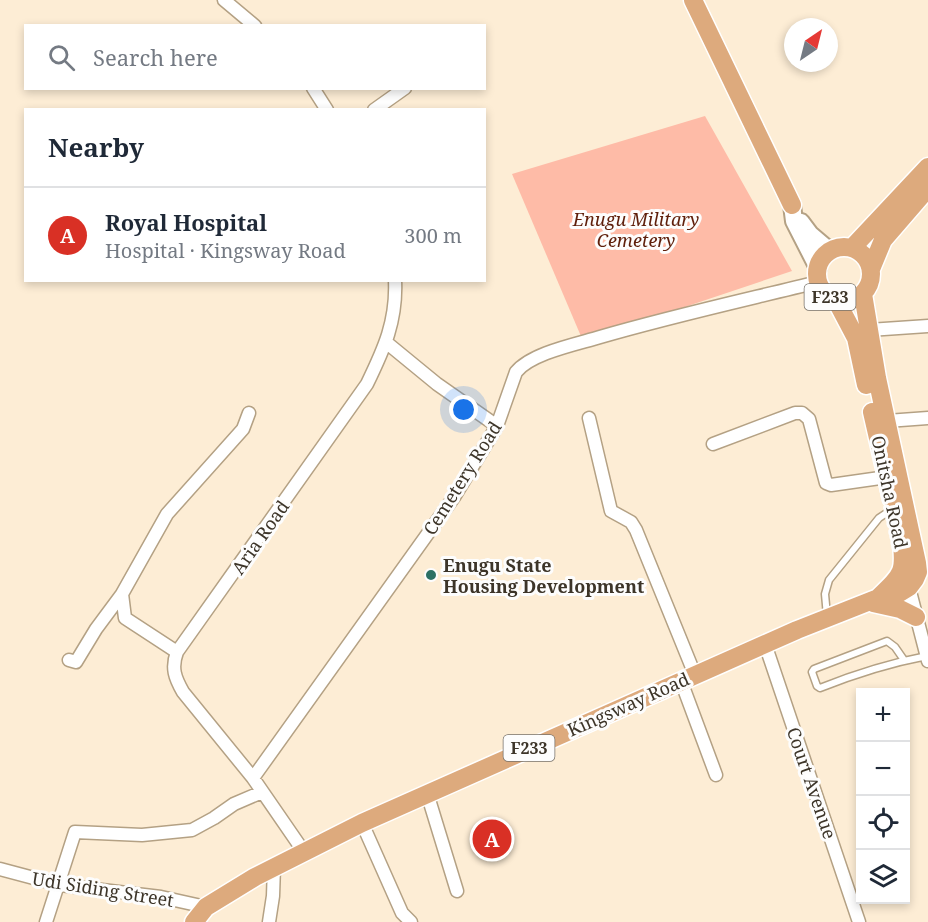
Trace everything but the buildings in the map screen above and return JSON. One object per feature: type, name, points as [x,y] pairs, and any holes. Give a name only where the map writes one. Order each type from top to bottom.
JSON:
[{"type":"main road","points":[[693,0],[802,224],[830,251],[844,247],[852,248],[928,167]]},
{"type":"main road","name":"F233","points":[[830,251],[824,255],[818,275],[827,295],[836,300],[850,301],[863,294],[871,278],[871,269],[883,240],[928,188]]},
{"type":"main road","points":[[792,205],[795,221],[818,275]]},
{"type":"main road","name":"F233","points":[[852,248],[864,256],[871,269]]},
{"type":"main road","name":"Onitsha Road","points":[[863,294],[873,359],[917,563],[918,572],[909,587]]},
{"type":"main road","name":"Onitsha Road","points":[[836,300],[858,345],[894,508],[904,565],[898,577],[873,600]]},
{"type":"main road","name":"F233","points":[[873,600],[896,595],[909,587]]},
{"type":"main road","points":[[873,600],[916,617]]},
{"type":"main road","name":"Kingsway Road","points":[[194,922],[206,907],[274,866],[362,823],[765,644],[873,600]]},
{"type":"street","points":[[224,0],[253,24]]},
{"type":"street","points":[[314,90],[326,108]]},
{"type":"street","points":[[377,108],[402,90]]},
{"type":"street","name":"Cemetery Road","points":[[253,778],[454,497],[497,426],[516,372],[528,361],[670,317],[818,275]]},
{"type":"street","name":"Aria Road","points":[[177,652],[367,384],[387,343],[395,305],[395,282]]},
{"type":"street","points":[[869,330],[928,326]]},
{"type":"street","points":[[387,343],[437,384],[497,426]]},
{"type":"street","points":[[69,660],[76,662],[96,629],[123,594],[167,514],[243,429],[249,413]]},
{"type":"street","points":[[713,444],[795,413],[802,413],[809,419],[826,483],[831,485],[887,477]]},
{"type":"street","points":[[589,417],[611,511],[631,522],[636,530],[688,678],[716,775]]},
{"type":"street","points":[[887,421],[928,418]]},
{"type":"street","points":[[904,565],[927,659]]},
{"type":"street","points":[[123,594],[125,618],[177,652],[173,669],[183,692],[253,778],[304,852]]},
{"type":"street","name":"Court Avenue","points":[[765,644],[860,922]]},
{"type":"street","points":[[46,922],[60,885],[75,832],[142,835],[192,830],[234,804],[262,792]]},
{"type":"street","points":[[427,794],[457,891]]},
{"type":"street","points":[[362,823],[406,919]]},
{"type":"street","points":[[269,922],[274,866]]},
{"type":"street","name":"Udi Siding Street","points":[[0,869],[60,885],[161,897],[206,907]]},
{"type":"lane","points":[[827,618],[825,594],[829,580],[879,518],[894,508]]},
{"type":"lane","points":[[904,660],[895,647],[887,641],[814,669],[812,672],[820,688],[861,672],[904,660],[927,659]]},
{"type":"green space","name":"Enugu Military Cemetery","points":[[705,116],[792,271],[583,341],[512,174]]},
{"type":"place","name":"Enugu State Housing Development","points":[[431,575]]},
{"type":"place","name":"Royal Hospital","points":[[492,839]]}]
